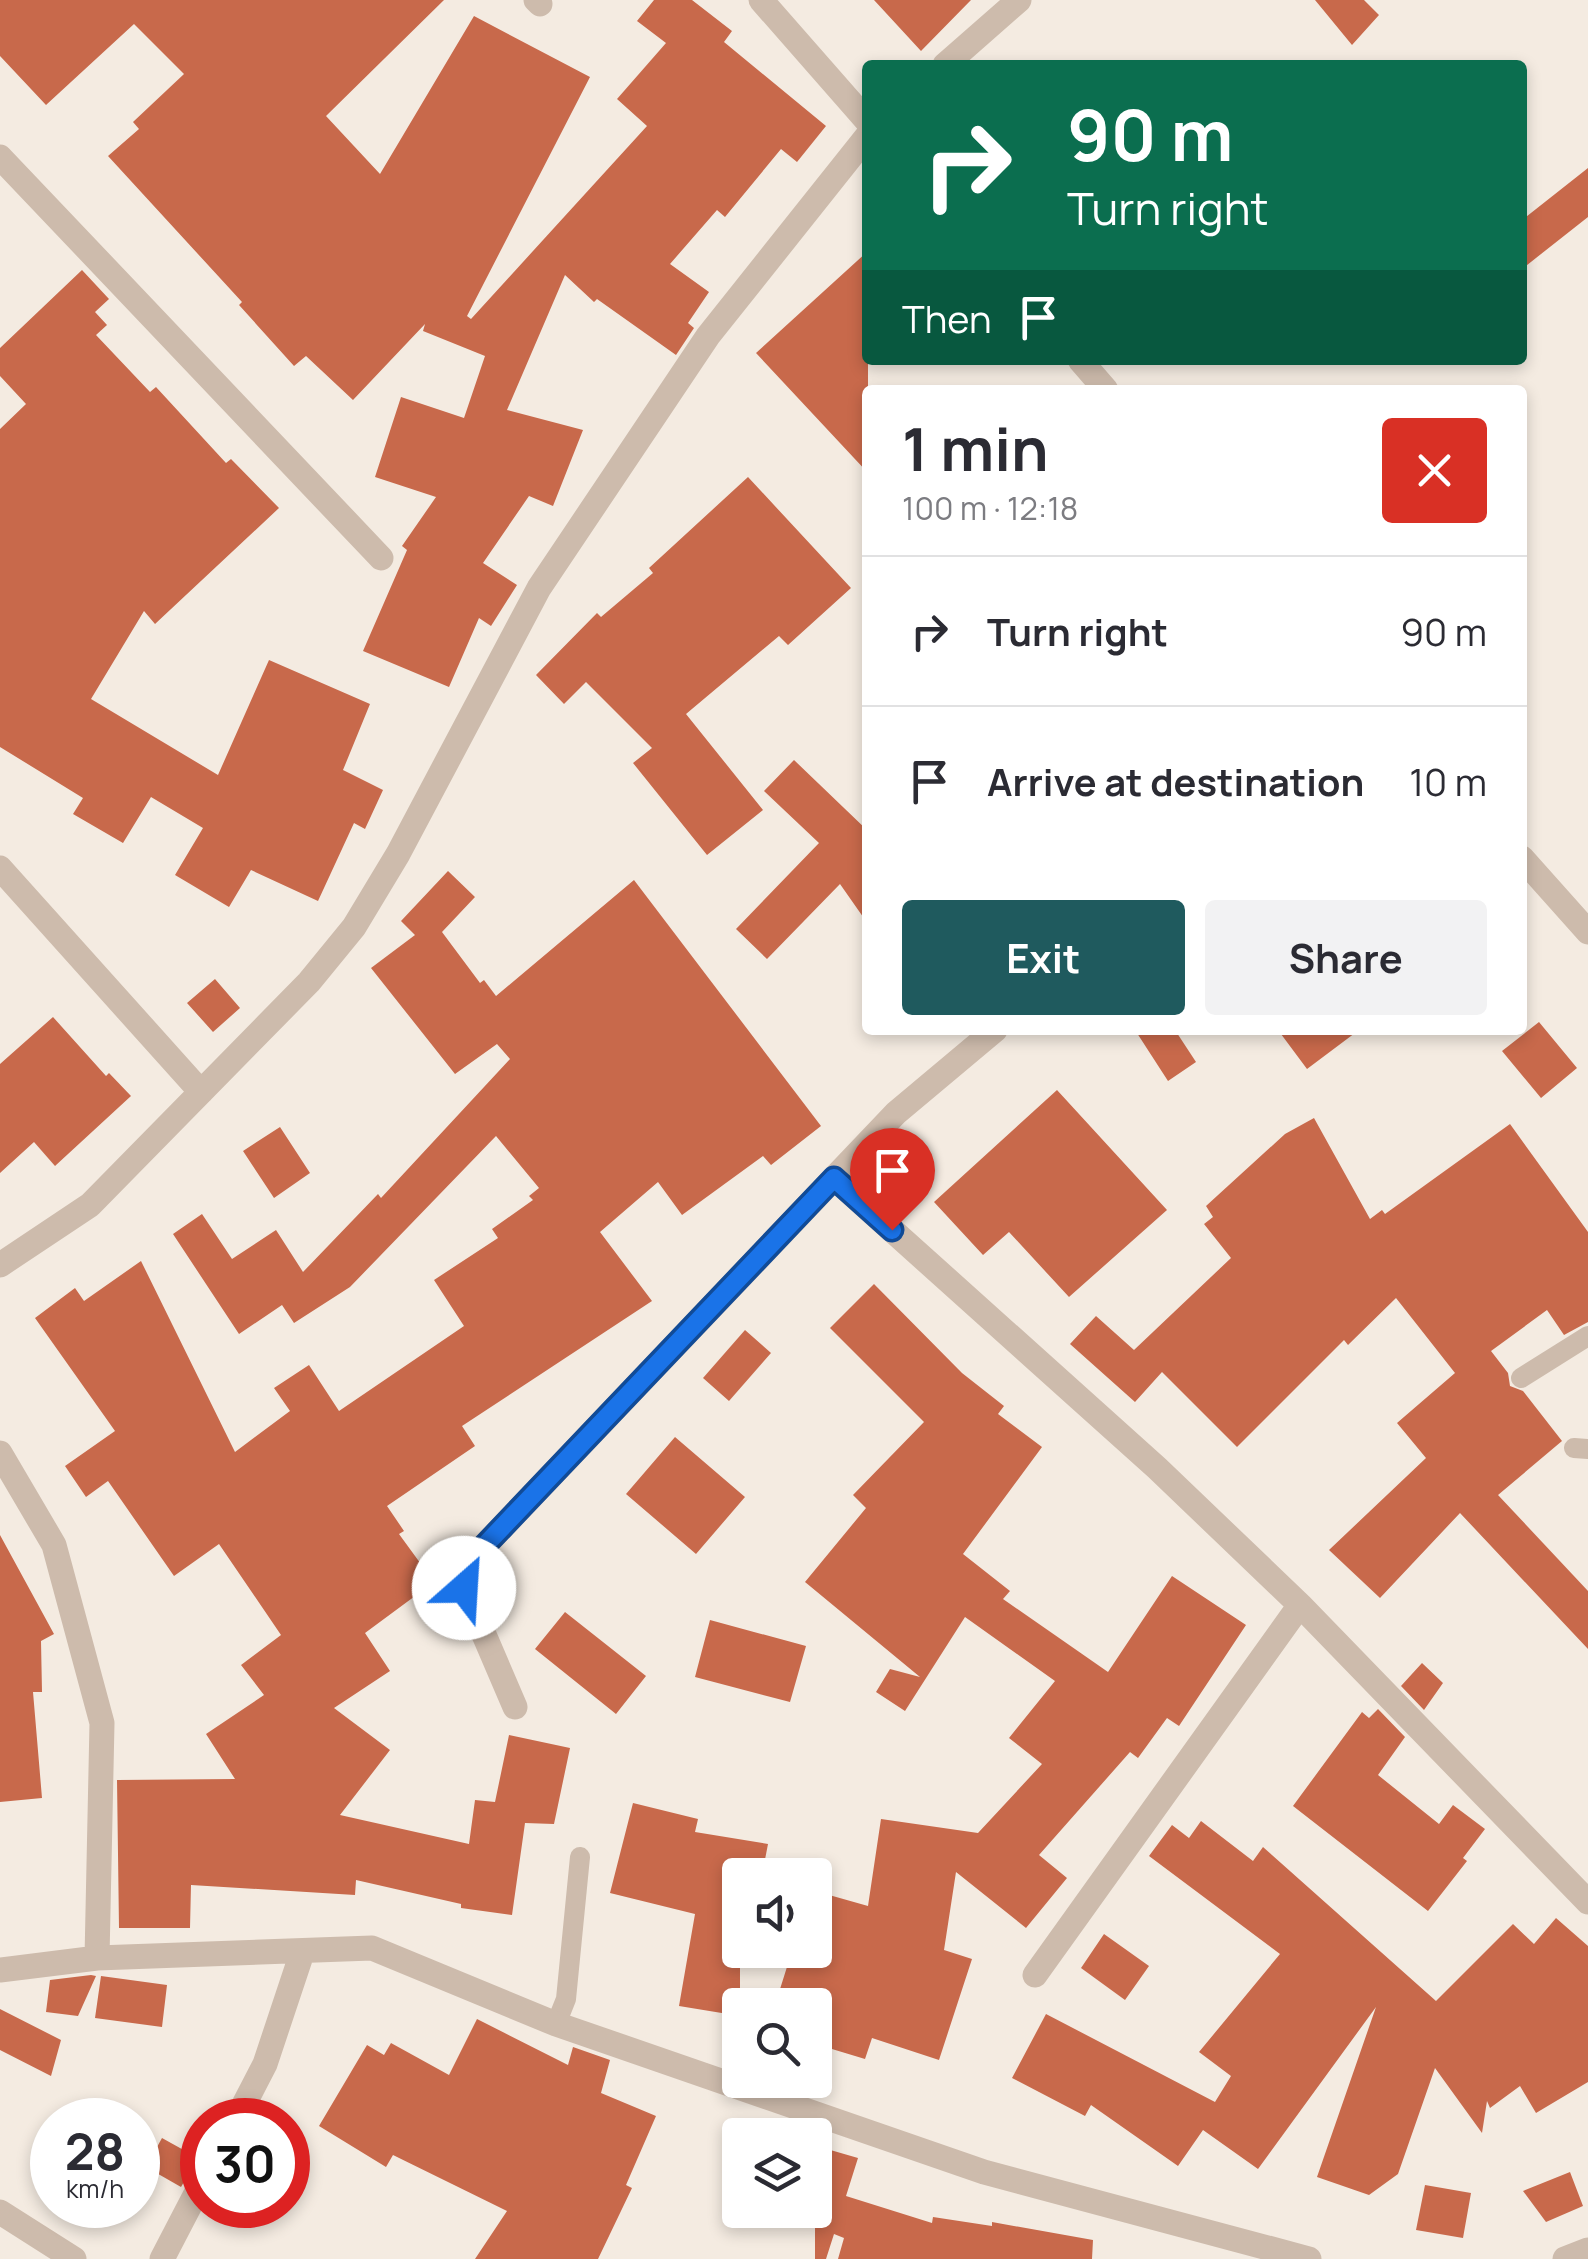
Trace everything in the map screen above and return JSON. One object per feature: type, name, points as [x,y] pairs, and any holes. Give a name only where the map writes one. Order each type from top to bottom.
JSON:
[{"type":"street","points":[[761,0],[862,115]]},
{"type":"street","points":[[951,60],[1020,0]]},
{"type":"street","points":[[0,1266],[90,1205],[309,982],[354,926],[398,854],[538,588],[708,336],[862,143]]},
{"type":"street","points":[[0,157],[381,558]]},
{"type":"street","points":[[1084,365],[1102,385]]},
{"type":"street","points":[[1527,864],[1588,932]]},
{"type":"street","points":[[0,868],[201,1092]]},
{"type":"street","points":[[516,1708],[464,1588],[470,1561],[896,1112],[989,1035]]},
{"type":"street","points":[[834,1178],[1156,1468],[1300,1605],[1588,1902]]},
{"type":"street","points":[[0,1452],[54,1544],[102,1722],[96,1958]]},
{"type":"street","points":[[1036,1976],[1300,1605]]},
{"type":"street","points":[[0,1970],[96,1958],[372,1948],[556,2024],[984,2172],[1309,2259]]},
{"type":"street","points":[[247,2098],[265,2064],[302,1953]]},
{"type":"street","points":[[0,2212],[74,2259]]},
{"type":"street","points":[[162,2259],[180,2224]]},
{"type":"street","points":[[1565,2259],[1588,2250]]},
{"type":"lane","points":[[1521,1378],[1588,1336]]},
{"type":"lane","points":[[556,2024],[566,1999],[580,1856]]},
{"type":"building","points":[[0,0],[444,0],[326,116],[380,174],[474,16],[590,77],[467,316],[471,319],[647,126],[617,99],[666,43],[637,21],[654,0],[692,0],[732,31],[724,42],[826,126],[797,162],[781,149],[725,217],[717,210],[670,264],[709,292],[688,323],[694,328],[676,355],[597,299],[594,302],[565,275],[507,410],[583,430],[553,506],[529,496],[483,563],[517,585],[491,626],[479,618],[449,687],[363,651],[407,550],[402,546],[436,497],[375,477],[401,397],[464,418],[485,356],[423,331],[425,324],[353,400],[306,356],[294,366],[239,305],[242,302],[108,156],[139,129],[133,122],[184,74],[134,24],[46,105],[0,56]]},
{"type":"building","points":[[874,0],[971,0],[921,51]]},
{"type":"building","points":[[1315,0],[1364,0],[1379,15],[1352,45]]},
{"type":"building","points":[[1588,168],[1588,217],[1527,265],[1527,216]]},
{"type":"building","points":[[862,256],[862,365],[868,365],[868,385],[862,385],[862,467],[756,353]]},
{"type":"building","points":[[82,270],[109,299],[95,312],[107,325],[96,335],[150,392],[156,387],[226,463],[231,459],[279,508],[155,624],[144,611],[91,699],[218,775],[269,660],[370,704],[343,770],[383,790],[365,829],[354,823],[318,901],[251,870],[229,907],[175,875],[203,828],[151,797],[123,843],[73,814],[83,798],[0,747],[0,429],[26,404],[0,376],[0,348]]},
{"type":"building","points":[[748,477],[851,588],[788,645],[779,636],[686,714],[763,810],[707,855],[633,763],[652,748],[586,682],[564,704],[536,675],[597,613],[601,617],[653,573],[649,568]]},
{"type":"building","points":[[794,760],[862,825],[862,915],[840,884],[767,959],[736,929],[819,843],[764,791]]},
{"type":"building","points":[[448,871],[475,897],[442,932],[480,983],[484,980],[496,996],[634,880],[821,1126],[771,1165],[763,1156],[682,1215],[658,1182],[600,1232],[652,1301],[462,1426],[475,1446],[387,1506],[404,1531],[399,1534],[434,1582],[365,1633],[390,1671],[334,1708],[390,1750],[340,1815],[469,1844],[475,1800],[495,1802],[509,1735],[570,1748],[554,1824],[525,1823],[512,1915],[461,1908],[461,1904],[356,1880],[355,1895],[191,1885],[190,1928],[119,1928],[117,1780],[235,1779],[206,1734],[264,1695],[241,1665],[281,1635],[219,1544],[174,1576],[108,1481],[86,1497],[65,1466],[115,1431],[35,1318],[75,1288],[84,1301],[141,1261],[235,1452],[290,1411],[274,1388],[309,1365],[339,1411],[464,1326],[434,1280],[498,1238],[492,1229],[533,1200],[529,1196],[539,1188],[496,1136],[350,1287],[294,1323],[282,1305],[239,1334],[173,1234],[202,1214],[232,1259],[276,1230],[303,1272],[378,1194],[381,1198],[510,1059],[497,1044],[455,1074],[371,968],[415,935],[401,921]]},
{"type":"building","points":[[215,979],[240,1008],[213,1032],[187,1003]]},
{"type":"building","points":[[53,1017],[106,1076],[109,1073],[131,1096],[55,1166],[34,1142],[0,1173],[0,1064]]},
{"type":"building","points":[[1539,1022],[1577,1068],[1541,1098],[1502,1051]]},
{"type":"building","points":[[1138,1035],[1178,1035],[1196,1062],[1168,1081]]},
{"type":"building","points":[[1282,1035],[1352,1035],[1307,1069]]},
{"type":"building","points":[[1057,1090],[1167,1210],[1069,1297],[1009,1232],[983,1255],[934,1202]]},
{"type":"building","points":[[1314,1118],[1370,1219],[1382,1210],[1385,1214],[1510,1124],[1588,1232],[1588,1322],[1564,1335],[1547,1310],[1491,1351],[1508,1373],[1510,1386],[1523,1391],[1562,1441],[1498,1495],[1588,1591],[1588,1649],[1460,1513],[1380,1598],[1329,1550],[1426,1458],[1397,1423],[1455,1373],[1396,1298],[1348,1345],[1344,1340],[1237,1447],[1162,1372],[1135,1402],[1070,1344],[1096,1316],[1134,1350],[1231,1258],[1204,1224],[1213,1217],[1206,1206],[1285,1134]]},
{"type":"building","points":[[280,1127],[310,1173],[274,1198],[243,1151]]},
{"type":"building","points":[[874,1284],[962,1373],[1004,1406],[998,1414],[1042,1447],[963,1554],[1010,1591],[1003,1599],[1108,1672],[1172,1576],[1246,1625],[1179,1726],[1167,1718],[1138,1758],[1130,1752],[1039,1855],[1067,1878],[1026,1928],[956,1872],[944,1950],[972,1959],[939,2060],[872,2038],[865,2059],[832,2049],[832,1988],[780,1988],[787,1968],[832,1968],[832,1896],[868,1906],[881,1819],[978,1833],[1042,1764],[1009,1738],[1055,1681],[965,1617],[905,1711],[876,1692],[890,1669],[920,1677],[805,1582],[866,1508],[853,1495],[924,1422],[830,1328]]},
{"type":"building","points":[[745,1330],[771,1353],[729,1401],[703,1378]]},
{"type":"building","points":[[675,1437],[745,1497],[696,1554],[626,1494]]},
{"type":"building","points":[[0,1535],[54,1634],[41,1641],[42,1692],[33,1692],[42,1798],[0,1802]]},
{"type":"building","points":[[565,1612],[646,1676],[616,1714],[535,1649]]},
{"type":"building","points":[[710,1620],[806,1646],[790,1702],[695,1677]]},
{"type":"building","points":[[1422,1663],[1443,1683],[1424,1710],[1401,1686]]},
{"type":"building","points":[[1378,1709],[1405,1737],[1378,1775],[1439,1824],[1453,1805],[1485,1829],[1463,1858],[1467,1861],[1428,1911],[1293,1806],[1362,1712],[1369,1718]]},
{"type":"building","points":[[633,1803],[698,1819],[695,1832],[768,1844],[765,1858],[722,1858],[722,1968],[740,1968],[740,1988],[722,1988],[722,2013],[679,2006],[695,1914],[610,1893]]},
{"type":"building","points":[[1201,1821],[1253,1861],[1263,1847],[1436,2001],[1513,1924],[1534,1944],[1556,1918],[1588,1946],[1588,2082],[1536,2113],[1520,2086],[1490,2108],[1487,2101],[1482,2133],[1435,2068],[1398,2174],[1369,2195],[1317,2177],[1376,2007],[1258,2169],[1203,2130],[1178,2166],[1091,2105],[1085,2116],[1012,2078],[1046,2014],[1215,2102],[1231,2076],[1199,2052],[1280,1954],[1149,1856],[1172,1825],[1189,1838]]},
{"type":"building","points":[[1104,1934],[1149,1966],[1125,2000],[1081,1968]]},
{"type":"building","points":[[96,1976],[78,2016],[46,2012],[50,1980]]},
{"type":"building","points":[[101,1976],[167,1985],[162,2027],[95,2018]]},
{"type":"building","points":[[0,2009],[61,2040],[51,2076],[0,2050]]},
{"type":"building","points":[[477,2019],[568,2065],[573,2047],[610,2060],[601,2093],[656,2116],[626,2185],[632,2188],[598,2259],[475,2259],[507,2211],[393,2155],[386,2167],[319,2126],[367,2045],[384,2055],[391,2043],[449,2075]]},
{"type":"building","points":[[162,2138],[180,2148],[180,2186],[160,2175]]},
{"type":"building","points":[[832,2150],[858,2158],[846,2196],[932,2223],[933,2217],[992,2226],[992,2222],[1093,2240],[1092,2259],[838,2259],[844,2238],[834,2234],[826,2259],[815,2259],[815,2228],[832,2228]]},
{"type":"building","points":[[1570,2172],[1583,2206],[1546,2222],[1523,2191]]},
{"type":"building","points":[[1425,2185],[1471,2193],[1463,2238],[1416,2230]]},
{"type":"route","points":[[464,1588],[470,1561],[834,1178],[892,1230]]}]
